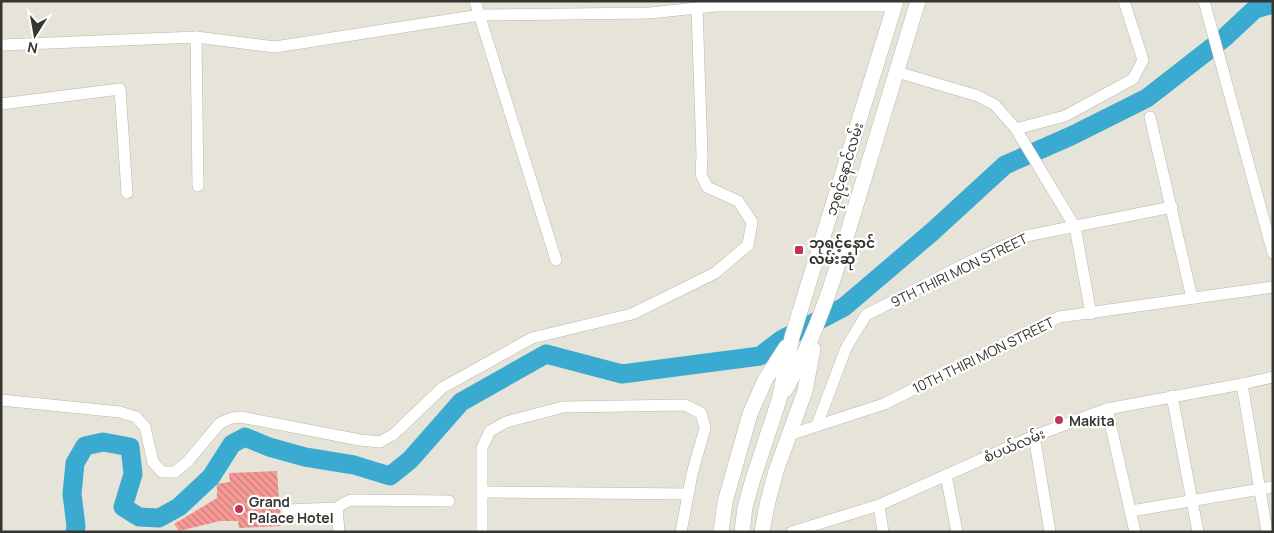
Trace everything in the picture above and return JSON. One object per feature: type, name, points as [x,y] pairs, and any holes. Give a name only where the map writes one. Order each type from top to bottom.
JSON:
[{"type":"main road","name":"ဘုရင့်နောင်လမ်း","points":[[762,532],[767,505],[805,391],[817,328],[897,72],[916,2]]},
{"type":"main road","name":"ဘုရင့်နောင်လမ်း","points":[[742,532],[745,507],[752,479],[779,400],[792,337],[895,4]]},
{"type":"main road","name":"ဘုရင့်နောင်လမ်း","points":[[779,400],[798,368],[817,328]]},
{"type":"main road","name":"ဘုရင့်နောင်လမ်း","points":[[721,532],[725,502],[750,414],[765,380],[792,337]]},
{"type":"street","points":[[475,1],[556,260]]},
{"type":"street","points":[[1016,129],[1065,116],[1133,79],[1143,60],[1124,1]]},
{"type":"street","points":[[1204,1],[1273,253]]},
{"type":"street","points":[[1,45],[196,37],[275,47],[480,15],[650,13],[715,6],[895,4]]},
{"type":"street","points":[[1,400],[120,412],[136,417],[145,427],[153,462],[162,472],[175,472],[188,461],[220,423],[232,418],[242,417],[360,440],[380,442],[394,434],[442,388],[532,338],[632,314],[715,273],[748,244],[752,222],[738,201],[707,187],[701,174],[697,8]]},
{"type":"street","points":[[196,37],[198,186]]},
{"type":"street","points":[[897,72],[978,96],[995,104],[1016,129],[1075,227],[1091,314]]},
{"type":"street","points":[[1,104],[120,89],[127,194]]},
{"type":"street","points":[[1150,117],[1192,298]]},
{"type":"street","name":"9TH THIRI MON STREET","points":[[817,425],[846,348],[866,315],[973,260],[1026,236],[1172,207]]},
{"type":"street","name":"10TH THIRI MON STREET","points":[[789,435],[884,404],[1059,317],[1273,287]]},
{"type":"street","name":"စံပယ်လမ်း","points":[[792,532],[879,505],[1034,436],[1107,409],[1273,377]]},
{"type":"street","points":[[1242,384],[1267,532]]},
{"type":"street","points":[[1172,396],[1198,532]]},
{"type":"street","points":[[482,532],[482,448],[490,430],[506,422],[563,407],[685,405],[701,414],[705,428],[692,474],[682,532]]},
{"type":"street","points":[[1107,409],[1135,532]]},
{"type":"street","points":[[1034,436],[1050,532]]},
{"type":"street","points":[[946,475],[957,532]]},
{"type":"street","points":[[1131,511],[1273,487]]},
{"type":"street","points":[[483,492],[688,494]]},
{"type":"street","points":[[287,510],[337,508],[351,500],[449,501]]},
{"type":"street","points":[[879,505],[883,532]]},
{"type":"street","points":[[337,508],[339,532]]},
{"type":"building","name":"Grand Palace Hotel","points":[[277,471],[281,526],[239,528],[238,521],[220,521],[179,531],[174,524],[217,498],[217,484],[230,482],[229,473]]},
{"type":"waterway","points":[[75,532],[72,494],[75,463],[85,446],[103,442],[130,447],[133,474],[123,507],[139,517],[159,518],[179,507],[211,477],[232,444],[245,437],[269,447],[305,457],[354,465],[390,476],[410,460],[461,402],[546,354],[622,374],[760,356],[781,340],[844,307],[932,232],[1005,165],[1071,136],[1147,98],[1224,38],[1255,9],[1273,4]]},
{"type":"place","name":"ဘုရင့်နောင် လမ်းဆုံ","points":[[799,250]]},
{"type":"place","name":"Makita","points":[[1059,420]]},
{"type":"place","name":"Grand Palace Hotel","points":[[239,509]]}]
